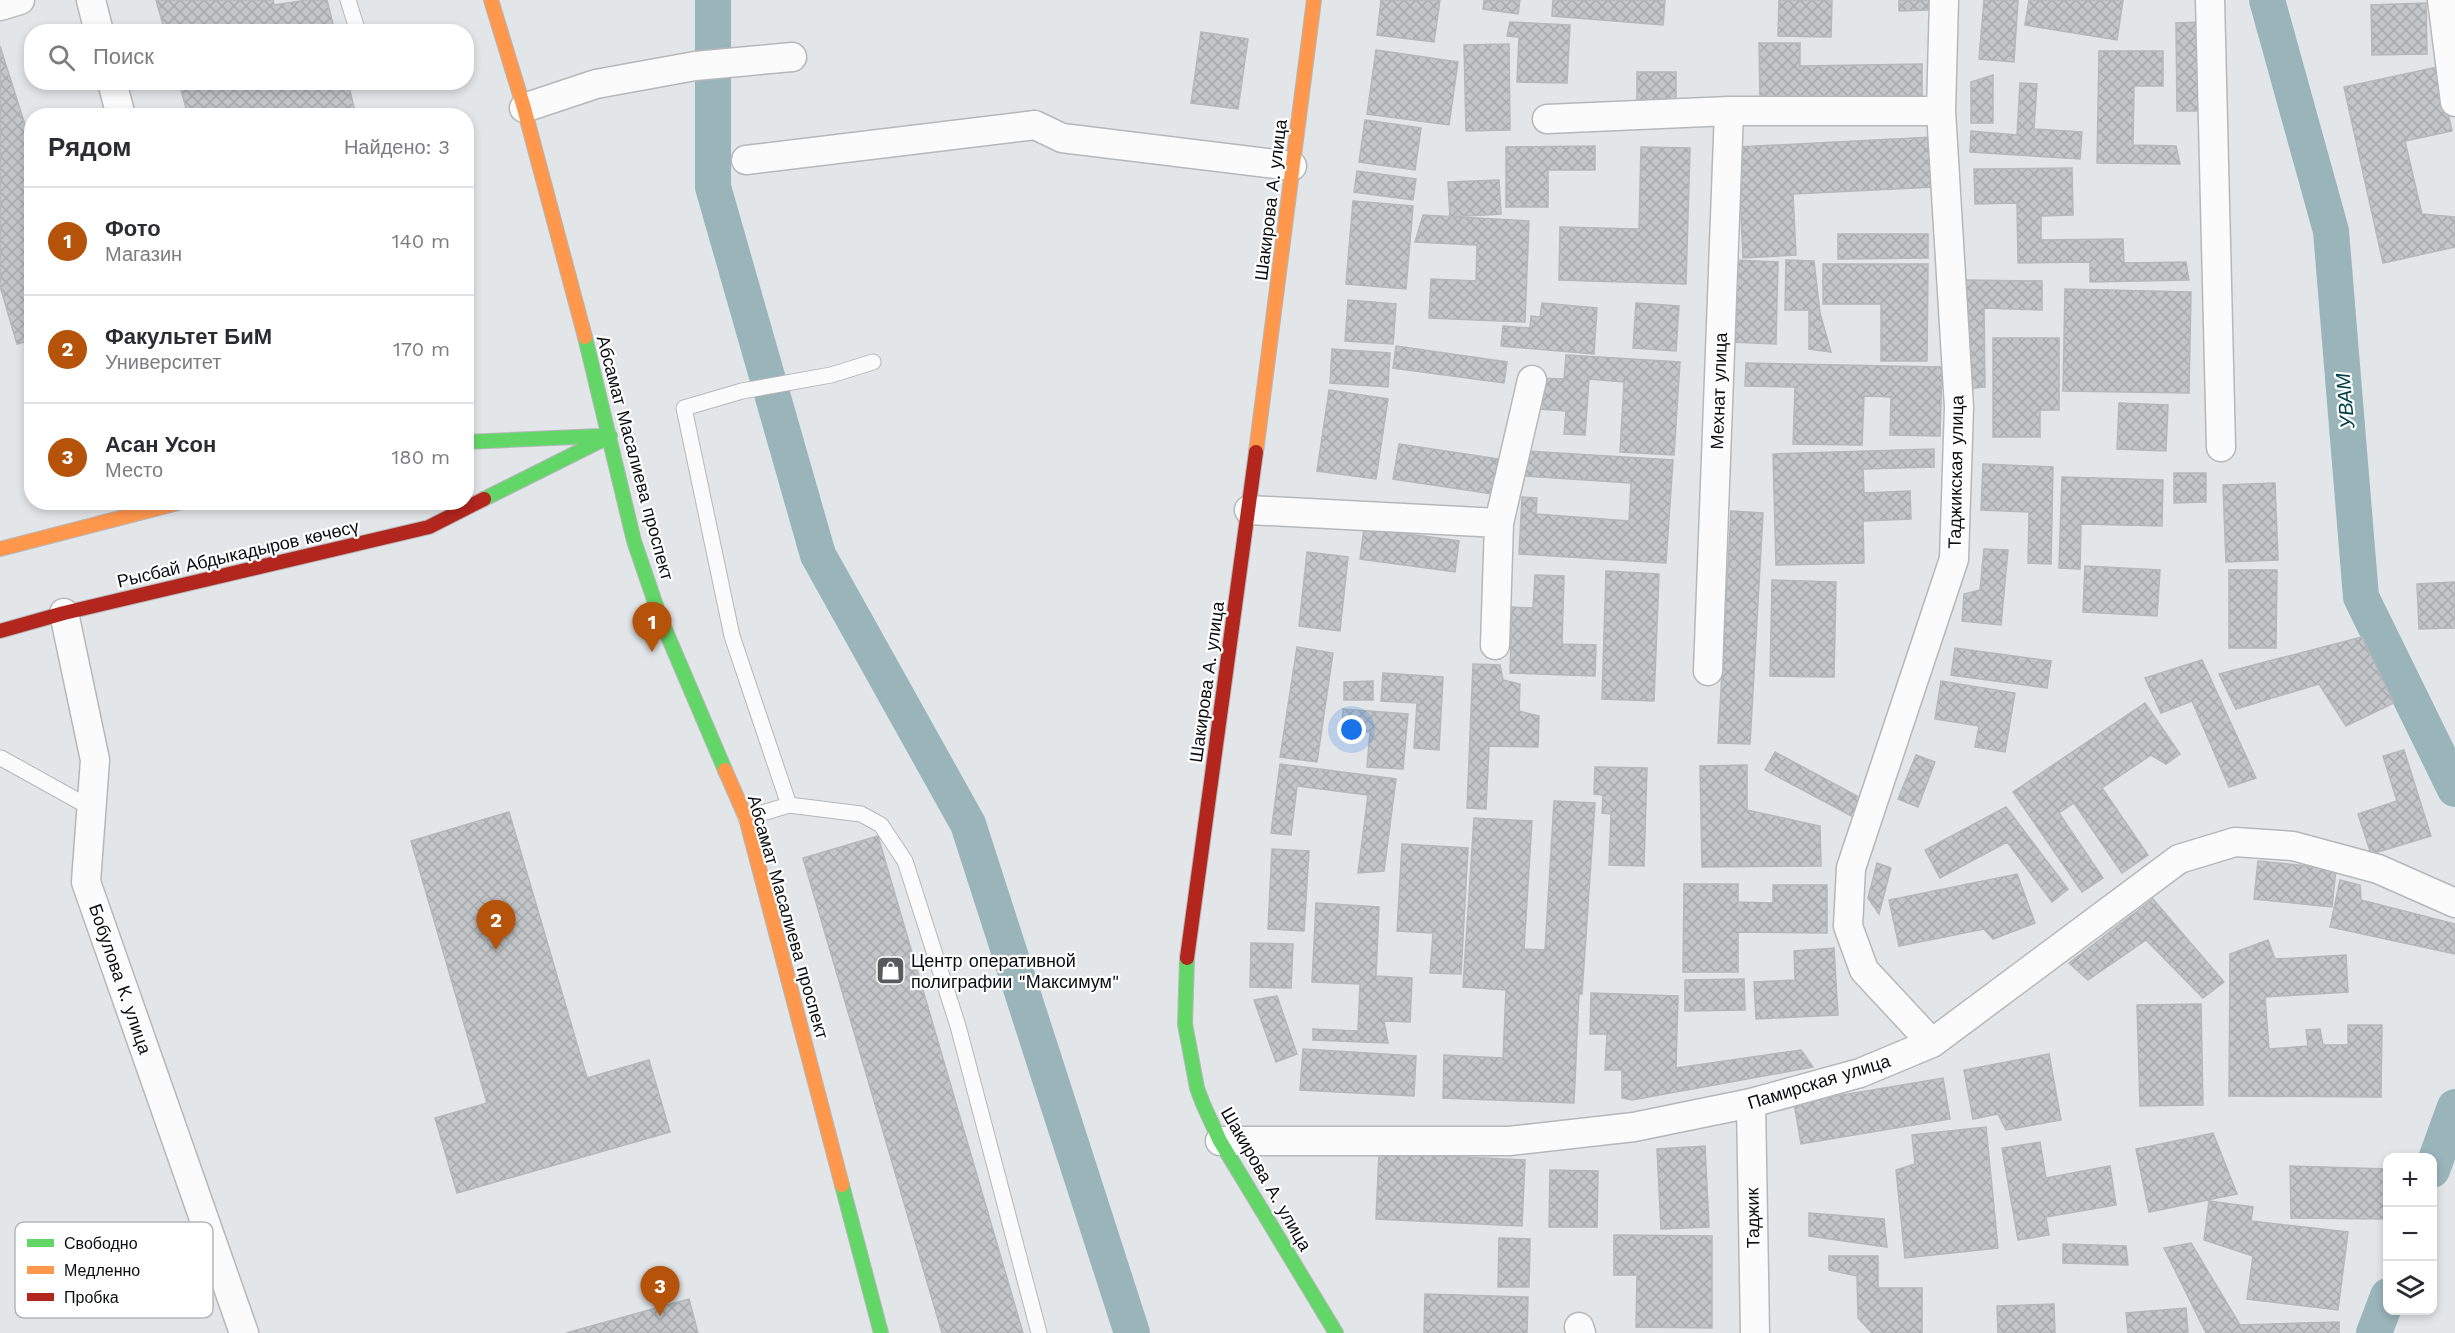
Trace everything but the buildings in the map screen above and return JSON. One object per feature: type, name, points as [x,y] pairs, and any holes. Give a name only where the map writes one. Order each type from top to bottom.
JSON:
[{"type":"main road","name":"Абсамат Масалиева проспект","points":[[491,0],[524,108],[578,309],[634,541],[661,620],[746,818],[881,1333]]},
{"type":"main road","name":"Шакирова А. улица","points":[[1314,0],[1249,510],[1187,959],[1185,1024],[1197,1088],[1220,1141],[1336,1333]]},
{"type":"main road","points":[[474,442],[610,436]]},
{"type":"main road","name":"Рысбай Абдыкадыров көчөсү","points":[[474,504],[610,436]]},
{"type":"main road","points":[[0,549],[151,510]]},
{"type":"main road","name":"Рысбай Абдыкадыров көчөсү","points":[[0,632],[64,614],[429,527],[463,510]]},
{"type":"street","points":[[0,6],[20,0]]},
{"type":"street","points":[[91,0],[97,24]]},
{"type":"street","name":"Таджикская улица","points":[[1932,1043],[1864,970],[1848,926],[1851,868],[1954,559],[1959,407],[1941,111],[1944,0]]},
{"type":"street","points":[[2210,0],[2221,447]]},
{"type":"street","points":[[2442,0],[2455,102]]},
{"type":"street","points":[[524,108],[596,84],[695,66],[792,57]]},
{"type":"street","points":[[114,90],[119,108]]},
{"type":"street","points":[[1547,119],[1729,111],[1941,111]]},
{"type":"street","name":"Мехнат улица","points":[[1708,671],[1729,111]]},
{"type":"street","points":[[746,160],[1035,125],[1062,138],[1292,166]]},
{"type":"street","points":[[1495,645],[1499,523],[1532,380]]},
{"type":"street","points":[[1249,510],[1499,523]]},
{"type":"street","name":"Бобулова К. улица","points":[[64,614],[95,760],[86,882],[205,1222]]},
{"type":"street","name":"Памирская улица","points":[[1220,1141],[1509,1141],[1634,1127],[1751,1103],[1860,1073],[1932,1043],[2179,860],[2235,842],[2293,846],[2378,869],[2453,903]]},
{"type":"street","name":"Таджик","points":[[1751,1103],[1755,1333]]},
{"type":"street","name":"Бобулова К. улица","points":[[213,1245],[244,1333]]},
{"type":"lane","points":[[348,0],[356,24]]},
{"type":"lane","points":[[789,805],[732,636],[684,408],[742,391],[831,375],[873,362]]},
{"type":"lane","points":[[1,758],[91,808]]},
{"type":"lane","points":[[746,818],[789,805],[861,814],[881,825],[905,861],[958,1026],[1039,1333]]},
{"type":"waterway","points":[[713,0],[713,187],[818,555],[968,824],[1132,1333]]},
{"type":"waterway","name":"УВАМ","points":[[2267,0],[2331,231],[2361,597],[2455,789]]},
{"type":"waterway","name":"УВАМ","points":[[2437,1156],[2455,1107]]},
{"type":"waterway","name":"УВАМ","points":[[2374,1333],[2383,1309]]},
{"type":"traffic: fast","points":[[585,337],[634,541],[661,620],[725,770]]},
{"type":"traffic: fast","points":[[474,442],[599,436]]},
{"type":"traffic: fast","points":[[484,499],[610,436]]},
{"type":"traffic: fast","points":[[1187,958],[1185,1024],[1197,1088],[1203,1104],[1220,1141],[1336,1333]]},
{"type":"traffic: fast","points":[[842,1185],[881,1333]]},
{"type":"traffic: slow","points":[[491,0],[524,108],[585,337]]},
{"type":"traffic: slow","points":[[1256,452],[1314,0]]},
{"type":"traffic: slow","points":[[0,549],[151,510]]},
{"type":"traffic: slow","points":[[725,770],[746,818],[842,1185]]},
{"type":"traffic: jam","points":[[1187,958],[1256,452]]},
{"type":"traffic: jam","points":[[474,504],[484,499]]},
{"type":"traffic: jam","points":[[0,631],[64,613],[429,527],[462,510]]},
{"type":"place","name":"Фото","points":[[652,652]]},
{"type":"place","name":"Факультет БиМ","points":[[496,950]]},
{"type":"place","name":"Центр оперативной полиграфии \"Максимум\"","points":[[890,971]]},
{"type":"place","name":"Асан Усон","points":[[660,1316]]}]
